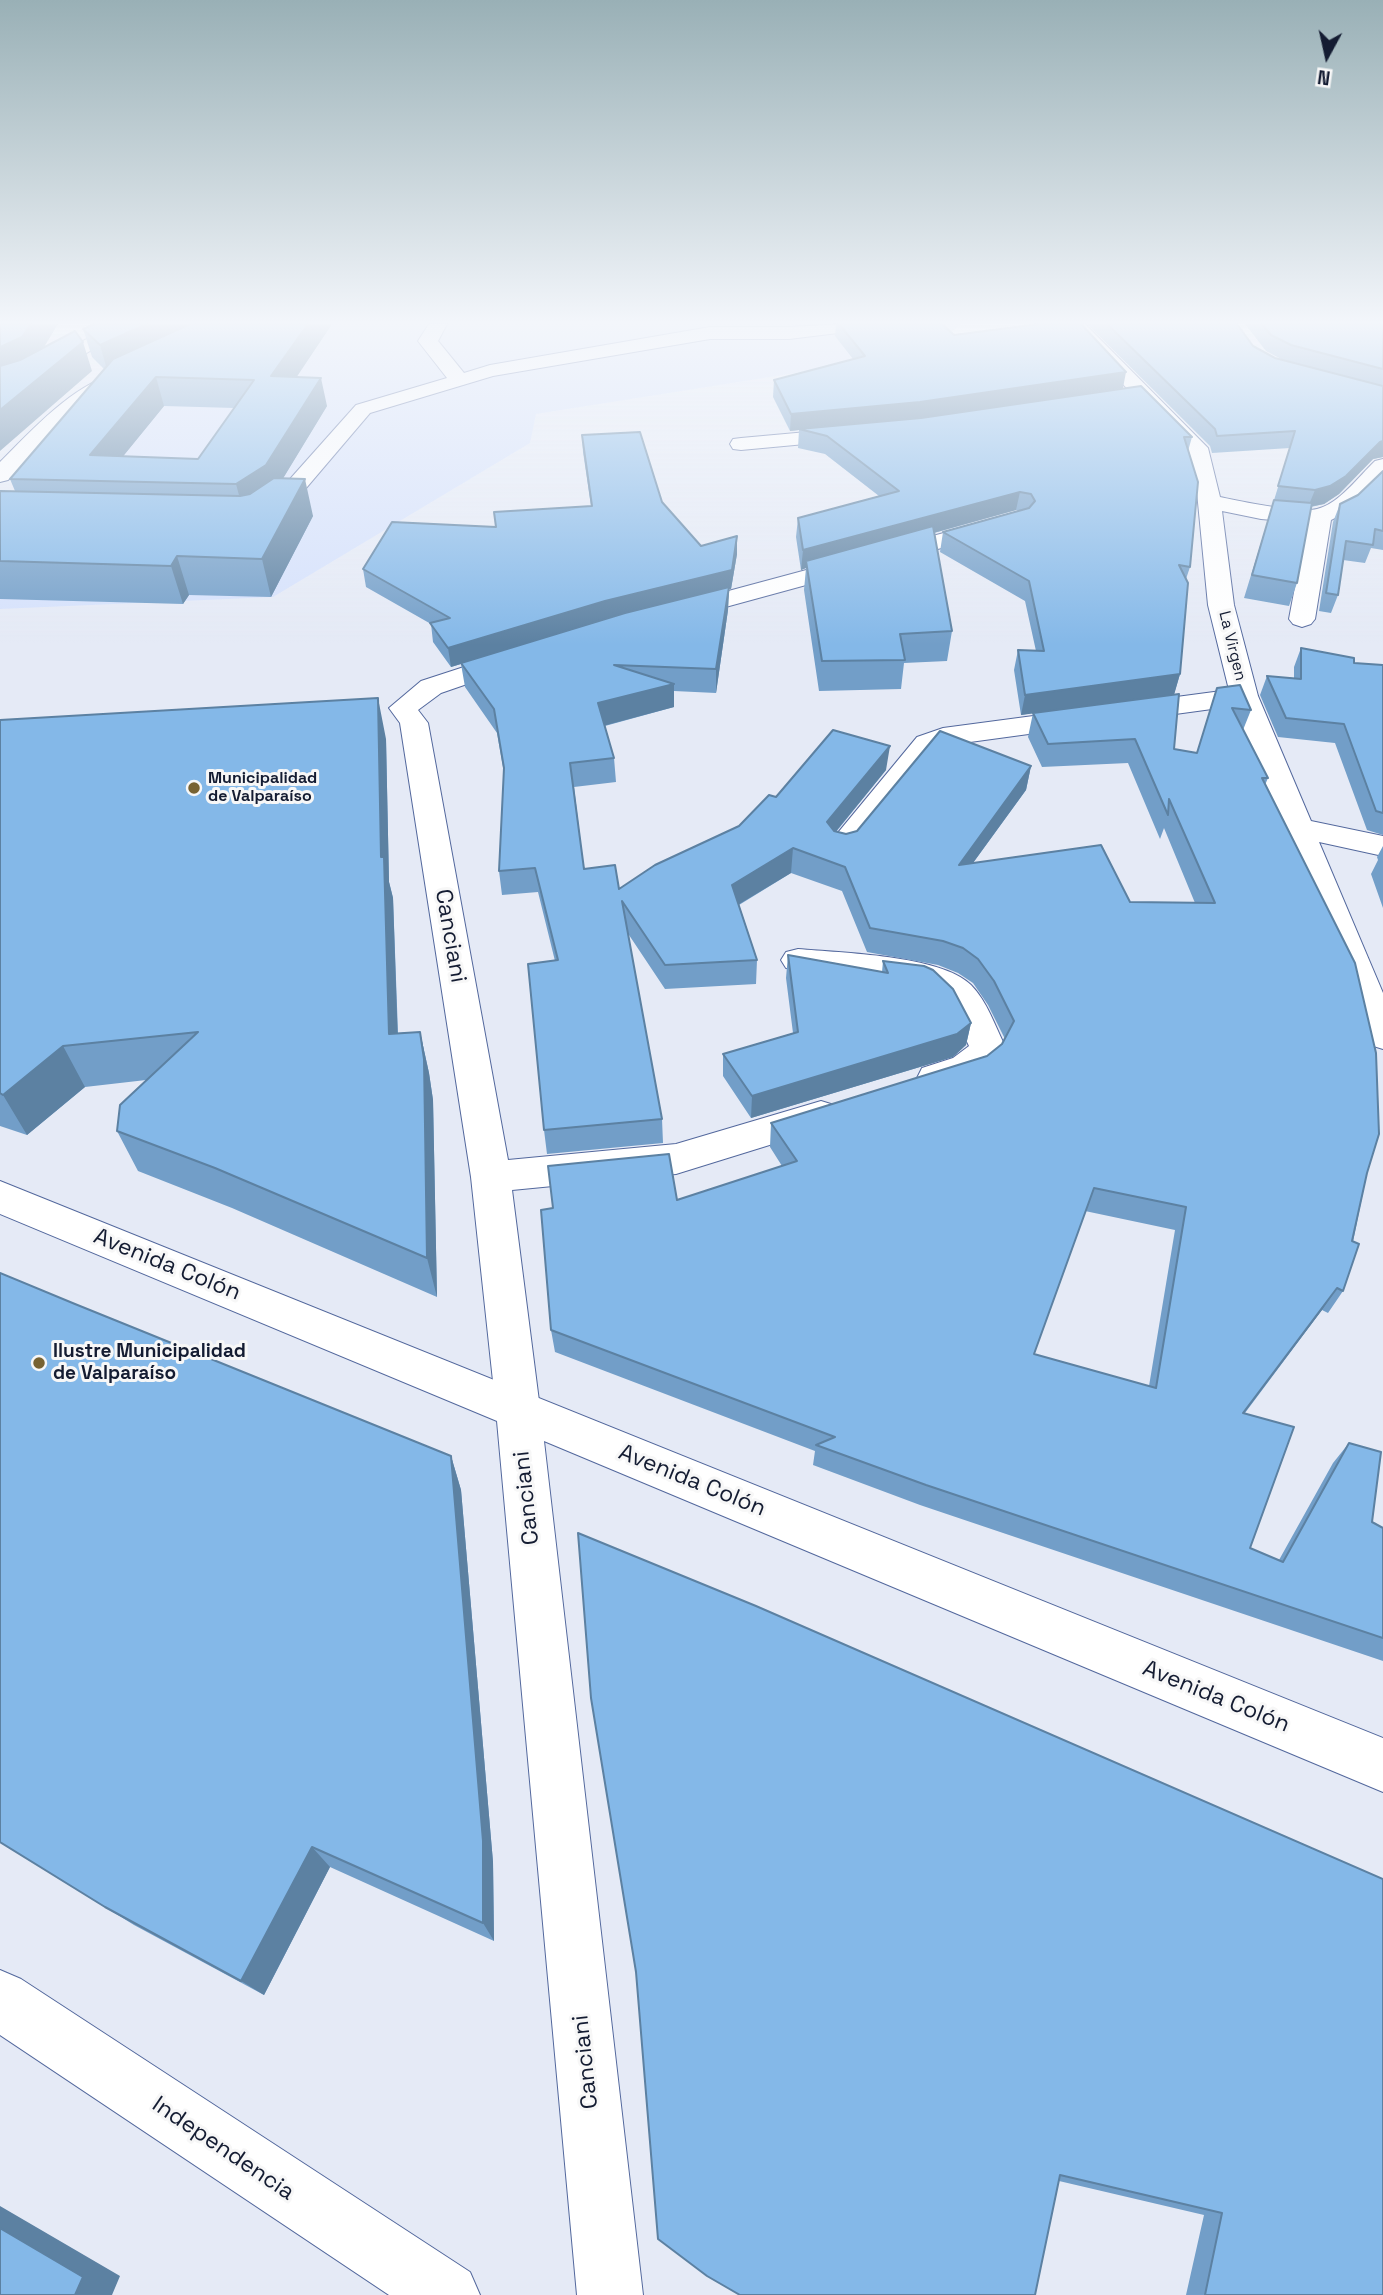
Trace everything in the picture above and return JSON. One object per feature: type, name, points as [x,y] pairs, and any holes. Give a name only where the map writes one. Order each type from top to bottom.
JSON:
[{"type":"street","points":[[0,475],[42,431]]},
{"type":"street","points":[[250,524],[282,502],[344,431]]},
{"type":"street","name":"La Virgen","points":[[1179,431],[1200,453],[1209,502],[1221,605],[1244,696],[1383,1036]]},
{"type":"street","points":[[741,444],[878,432]]},
{"type":"street","points":[[1209,502],[1261,512],[1320,517],[1341,506],[1383,466]]},
{"type":"street","points":[[1302,619],[1320,517]]},
{"type":"street","points":[[656,618],[1017,520]]},
{"type":"street","name":"Canciani","points":[[542,650],[431,687],[389,709],[414,723],[491,1177],[518,1409],[610,2295]]},
{"type":"street","points":[[843,846],[927,743],[943,737],[1244,696]]},
{"type":"street","points":[[1297,828],[1383,846]]},
{"type":"street","points":[[798,960],[926,975],[945,981],[960,992],[987,1046],[981,1058],[967,1068],[901,1089]]},
{"type":"street","points":[[491,1177],[676,1159],[849,1106]]},
{"type":"street","name":"Avenida Colón","points":[[0,1197],[1383,1765]]},
{"type":"street","name":"Independencia","points":[[0,2000],[447,2295]]},
{"type":"shaded area","points":[[78,431],[532,431],[530,443],[273,597],[0,609],[0,509]]},
{"type":"building","points":[[51,431],[110,431],[90,455],[198,459],[218,431],[287,431],[266,465],[236,484],[10,479]]},
{"type":"building","points":[[807,431],[1186,431],[1192,437],[1184,437],[1198,482],[1190,567],[1179,565],[1188,583],[1180,674],[1025,695],[1018,650],[1044,651],[1029,581],[943,532],[1029,508],[1035,501],[1031,494],[1020,492],[803,550],[798,518],[899,491],[827,436]]},
{"type":"building","points":[[1216,431],[1293,431],[1217,436]]},
{"type":"building","points":[[1295,431],[1383,431],[1383,441],[1346,476],[1330,486],[1315,490],[1278,486]]},
{"type":"building","points":[[640,432],[662,502],[701,546],[737,536],[732,570],[605,601],[448,648],[430,623],[450,618],[363,569],[392,522],[496,527],[494,512],[592,506],[582,435]]},
{"type":"building","points":[[1383,471],[1383,531],[1375,529],[1373,545],[1346,541],[1338,595],[1326,593],[1340,504],[1358,495]]},
{"type":"building","points":[[274,478],[305,479],[262,559],[177,556],[171,566],[0,561],[0,491],[240,496],[250,494]]},
{"type":"building","points":[[1274,500],[1312,503],[1297,583],[1252,575]]},
{"type":"building","points":[[933,526],[952,631],[900,634],[905,660],[822,661],[806,561]]},
{"type":"building","points":[[729,587],[716,669],[614,665],[674,684],[598,703],[614,758],[570,763],[584,869],[615,865],[619,889],[655,865],[739,826],[769,795],[776,797],[833,730],[890,746],[827,822],[834,831],[846,834],[857,831],[940,731],[1031,766],[959,865],[1101,845],[1130,902],[1215,903],[1169,799],[1168,815],[1135,739],[1048,744],[1033,713],[1179,694],[1174,749],[1197,753],[1217,688],[1240,685],[1251,710],[1232,708],[1268,778],[1262,778],[1355,963],[1376,1053],[1379,1134],[1352,1241],[1359,1244],[1343,1291],[1337,1288],[1243,1413],[1294,1427],[1250,1548],[1283,1562],[1349,1443],[1381,1452],[1372,1522],[1383,1528],[1383,1638],[926,1485],[816,1445],[835,1437],[551,1330],[541,1210],[553,1208],[548,1166],[669,1154],[677,1200],[797,1161],[771,1123],[987,1056],[1002,1044],[1014,1021],[994,981],[978,959],[963,948],[943,941],[870,928],[845,867],[793,848],[732,885],[757,960],[665,965],[622,901],[662,1119],[544,1130],[528,964],[558,960],[535,868],[499,871],[504,768],[494,709],[461,663],[625,613]],"holes":[[[1094,1188],[1186,1207],[1156,1388],[1034,1354]]]},
{"type":"building","points":[[1301,648],[1354,658],[1354,663],[1383,665],[1383,813],[1376,811],[1344,724],[1286,718],[1267,676],[1301,679]]},
{"type":"building","points":[[378,698],[381,857],[384,857],[389,1034],[420,1032],[424,1059],[427,1258],[215,1168],[117,1131],[120,1105],[198,1032],[63,1046],[3,1095],[0,1093],[0,720]]},
{"type":"building","points":[[788,955],[888,973],[883,961],[924,966],[933,970],[953,989],[971,1023],[957,1034],[752,1096],[723,1054],[798,1032]]},
{"type":"building","points":[[0,1273],[451,1456],[483,1841],[483,1923],[312,1847],[241,1981],[105,1907],[0,1842]]},
{"type":"building","points":[[578,1533],[756,1606],[1383,1879],[1383,2295],[1205,2295],[1222,2213],[1060,2175],[1035,2295],[740,2295],[707,2276],[658,2239],[636,1972],[591,1698]]},
{"type":"building","points":[[0,2228],[83,2277],[75,2295],[0,2295]]},
{"type":"place","name":"Municipalidad de Valparaíso","points":[[194,788]]},
{"type":"place","name":"Ilustre Municipalidad de Valparaíso","points":[[39,1363]]}]
